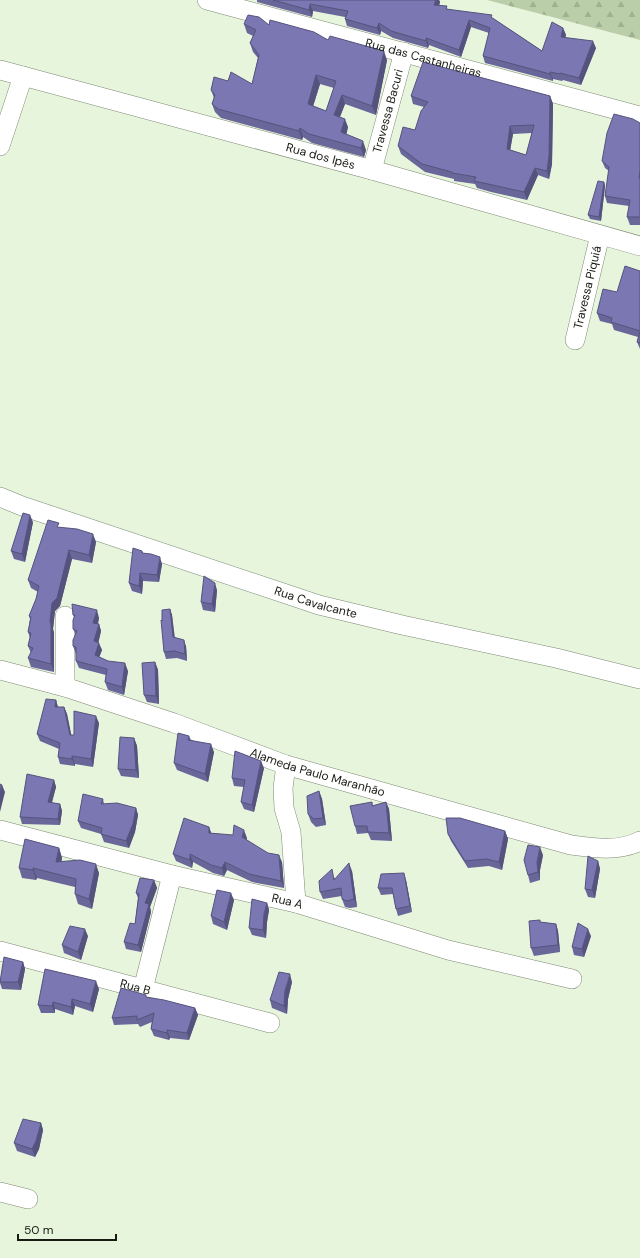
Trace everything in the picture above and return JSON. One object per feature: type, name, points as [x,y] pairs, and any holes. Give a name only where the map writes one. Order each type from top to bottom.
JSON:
[{"type":"street","name":"Rua das Castanheiras","points":[[207,0],[640,116]]},
{"type":"street","name":"Travessa Bacuri","points":[[372,170],[404,52]]},
{"type":"street","name":"Rua dos Ipês","points":[[0,70],[372,170],[640,246]]},
{"type":"street","points":[[0,146],[24,76]]},
{"type":"street","name":"Travessa Piquiá","points":[[575,340],[600,235]]},
{"type":"street","name":"Rua Cavalcante","points":[[0,497],[22,506],[319,605],[402,625],[556,658],[640,679]]},
{"type":"street","points":[[65,616],[65,687]]},
{"type":"street","name":"Alameda Paulo Maranhão","points":[[0,670],[65,687],[174,723],[286,765],[571,844],[590,848],[612,848],[633,844],[640,841]]},
{"type":"street","points":[[286,765],[283,788],[284,808],[292,832],[296,903]]},
{"type":"street","name":"Rua A","points":[[0,830],[172,875],[296,903],[448,950],[572,979]]},
{"type":"street","points":[[143,989],[172,875]]},
{"type":"street","name":"Rua B","points":[[0,951],[270,1023]]},
{"type":"street","points":[[0,1192],[28,1199]]},
{"type":"green space","points":[[487,0],[640,0],[640,40]]},
{"type":"building","points":[[273,0],[436,0],[434,5],[447,6],[446,9],[492,15],[491,17],[542,51],[552,22],[563,28],[561,37],[593,41],[579,78],[560,73],[550,72],[550,74],[483,56],[490,28],[469,20],[459,50],[426,38],[426,41],[391,31],[379,23],[377,28],[345,19],[348,11],[310,4],[309,10]]},
{"type":"building","points":[[248,15],[259,17],[269,25],[270,20],[314,32],[328,40],[330,36],[384,51],[372,106],[342,95],[334,115],[345,119],[341,132],[363,141],[361,148],[309,134],[300,128],[299,131],[218,109],[212,104],[215,95],[211,90],[214,77],[228,81],[231,72],[252,84],[259,55],[250,43],[256,30],[244,24]],"holes":[[[316,75],[336,81],[326,111],[308,104]]]},
{"type":"building","points":[[423,62],[550,96],[549,156],[547,171],[535,168],[524,192],[474,181],[476,177],[452,173],[422,164],[398,146],[403,127],[415,130],[421,111],[428,102],[411,96]],"holes":[[[534,125],[526,155],[507,149],[510,126]]]},
{"type":"building","points":[[614,114],[633,119],[640,123],[640,217],[627,217],[630,200],[605,196],[609,167],[602,161],[607,133]]},
{"type":"building","points":[[598,181],[604,182],[599,217],[588,215]]},
{"type":"building","points":[[625,266],[640,271],[640,331],[611,322],[612,318],[597,313],[603,289],[617,292]]},
{"type":"building","points":[[640,332],[640,343],[637,342]]},
{"type":"building","points":[[23,513],[30,515],[22,554],[11,551]]},
{"type":"building","points":[[48,520],[59,523],[57,527],[77,529],[93,534],[89,555],[69,550],[57,598],[52,603],[50,621],[51,664],[28,658],[33,648],[28,646],[31,633],[28,632],[31,617],[29,616],[36,599],[39,586],[28,580]]},
{"type":"building","points":[[133,548],[142,551],[142,553],[160,557],[157,575],[140,573],[139,586],[129,583]]},
{"type":"building","points":[[204,576],[215,583],[212,604],[201,602]]},
{"type":"building","points":[[72,604],[97,610],[93,623],[99,624],[94,641],[99,643],[95,655],[108,661],[125,663],[122,687],[105,682],[107,669],[76,661],[76,647],[73,646],[73,640],[77,631],[73,629],[73,620],[75,615],[73,615]]},
{"type":"building","points":[[170,609],[173,637],[184,640],[185,654],[174,651],[164,652],[161,620],[162,621],[162,610]]},
{"type":"building","points":[[155,662],[156,696],[144,695],[142,663]]},
{"type":"building","points":[[46,699],[56,700],[55,707],[64,707],[70,735],[74,735],[74,711],[96,716],[91,759],[72,756],[72,759],[58,757],[60,743],[37,734]]},
{"type":"building","points":[[178,733],[189,736],[188,740],[211,744],[205,774],[174,763]]},
{"type":"building","points":[[120,737],[134,738],[136,770],[118,769]]},
{"type":"building","points":[[235,751],[261,761],[252,805],[241,802],[245,780],[232,778]]},
{"type":"building","points":[[27,774],[54,780],[48,802],[60,804],[58,819],[20,817]]},
{"type":"building","points":[[319,791],[323,818],[314,819],[308,814],[307,796]]},
{"type":"building","points":[[83,794],[103,799],[101,804],[117,803],[136,808],[133,824],[126,841],[101,834],[102,828],[78,821]]},
{"type":"building","points":[[372,802],[372,806],[386,802],[389,833],[368,832],[367,826],[355,826],[350,806]]},
{"type":"building","points":[[184,818],[209,827],[209,833],[233,835],[234,825],[244,830],[242,837],[268,853],[279,855],[281,881],[249,874],[225,862],[222,868],[211,865],[190,854],[190,860],[173,854]]},
{"type":"building","points":[[446,818],[460,818],[505,831],[499,862],[486,859],[465,861],[448,834]]},
{"type":"building","points":[[25,839],[59,848],[56,862],[80,860],[96,864],[89,899],[75,894],[76,879],[33,868],[33,870],[19,868]]},
{"type":"building","points":[[528,845],[540,847],[537,862],[538,872],[528,875],[524,860]]},
{"type":"building","points":[[588,856],[598,861],[592,890],[585,889]]},
{"type":"building","points":[[349,863],[354,899],[347,901],[342,899],[341,888],[320,892],[319,881],[332,869],[334,880]]},
{"type":"building","points":[[404,873],[410,906],[396,909],[392,888],[378,888],[381,874]]},
{"type":"building","points":[[140,878],[154,880],[145,903],[149,904],[138,945],[124,942],[130,923],[135,924],[139,894],[136,893]]},
{"type":"building","points":[[217,890],[231,893],[224,922],[211,916]]},
{"type":"building","points":[[252,899],[267,903],[264,914],[263,930],[249,928]]},
{"type":"building","points":[[540,920],[540,922],[556,924],[558,945],[531,948],[529,921]]},
{"type":"building","points":[[578,923],[588,929],[582,949],[572,947]]},
{"type":"building","points":[[70,926],[85,929],[78,952],[62,945]]},
{"type":"building","points":[[4,957],[23,962],[18,982],[0,982]]},
{"type":"building","points":[[45,969],[96,981],[90,1004],[72,999],[71,1007],[53,1002],[52,1006],[38,1005]]},
{"type":"building","points":[[279,972],[290,974],[285,991],[284,1006],[270,1000]]},
{"type":"building","points":[[121,988],[146,995],[146,997],[195,1008],[187,1033],[167,1030],[167,1033],[151,1029],[154,1013],[137,1020],[137,1016],[112,1018]]},
{"type":"building","points":[[23,1119],[41,1123],[32,1149],[14,1143]]}]
